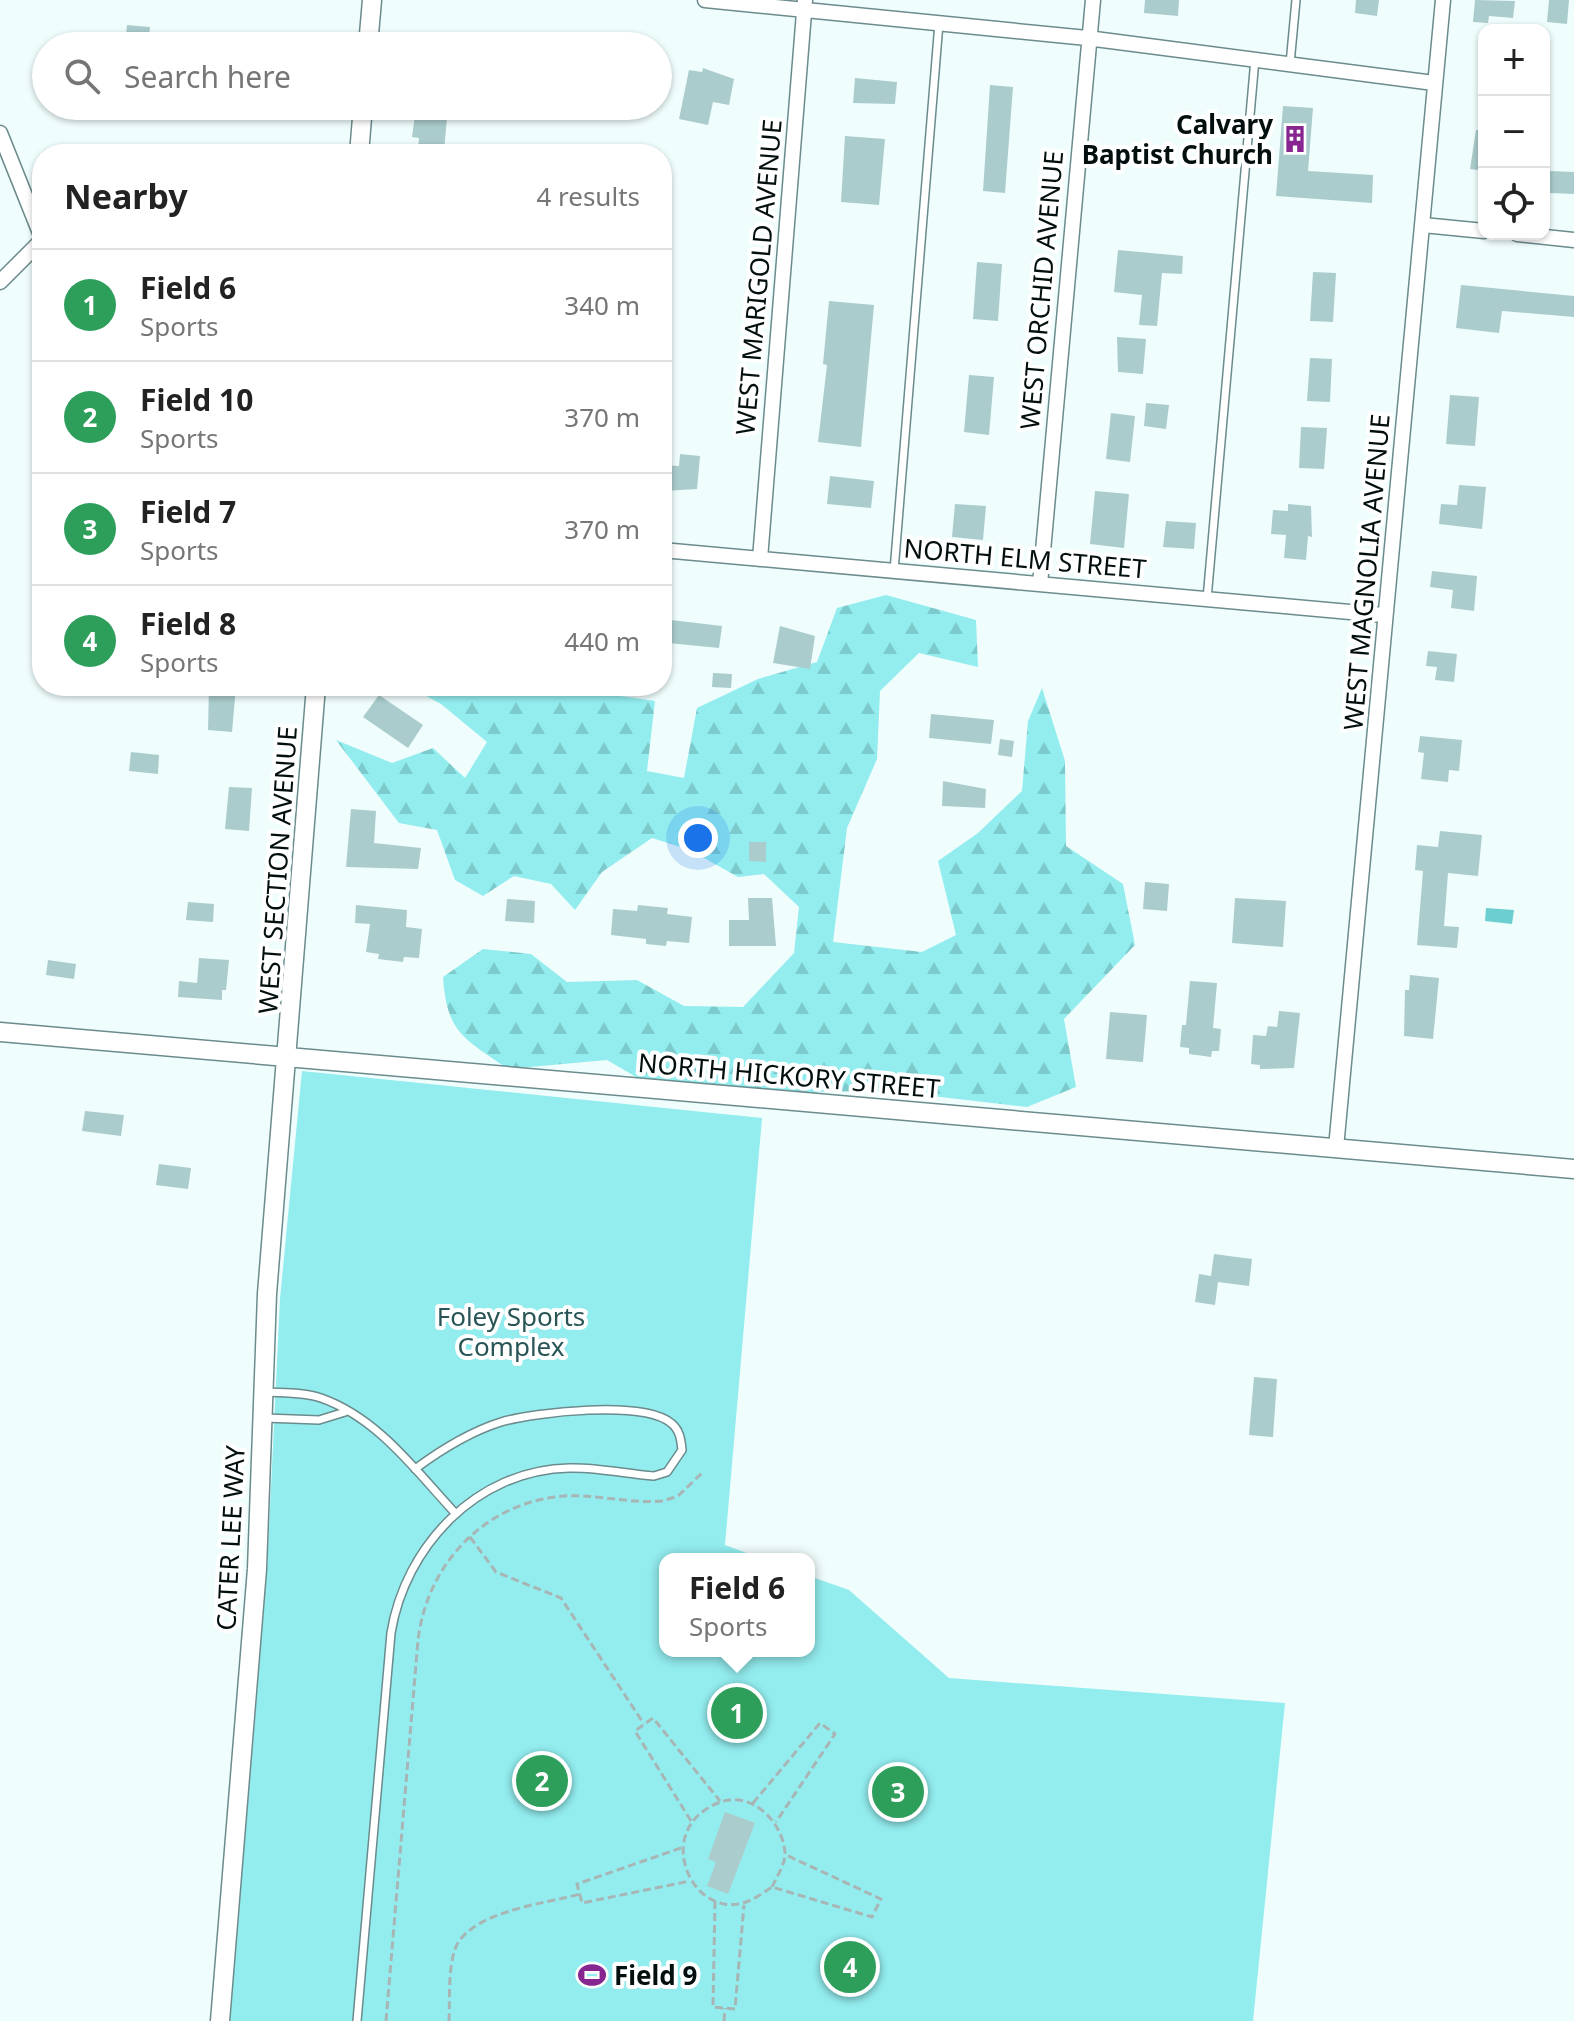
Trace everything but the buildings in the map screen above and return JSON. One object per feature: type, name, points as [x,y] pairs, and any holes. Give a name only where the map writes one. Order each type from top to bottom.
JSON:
[{"type":"street","points":[[369,32],[372,0]]},
{"type":"street","points":[[705,0],[805,5],[1434,83]]},
{"type":"street","name":"WEST ORCHID AVENUE","points":[[1040,584],[1087,38],[1093,0]]},
{"type":"street","name":"WEST MAGNOLIA AVENUE","points":[[1336,1148],[1383,615],[1443,0]]},
{"type":"street","name":"WEST MARIGOLD AVENUE","points":[[760,559],[805,5]]},
{"type":"street","points":[[360,144],[362,120]]},
{"type":"street","points":[[0,133],[32,214]]},
{"type":"street","points":[[1423,225],[1478,230]]},
{"type":"street","points":[[1550,237],[1574,240]]},
{"type":"street","points":[[0,282],[32,249]]},
{"type":"street","name":"NORTH ELM STREET","points":[[672,551],[1383,615]]},
{"type":"street","name":"WEST SECTION AVENUE","points":[[289,1057],[315,696]]},
{"type":"street","name":"NORTH HICKORY STREET","points":[[0,1032],[1574,1169]]},
{"type":"street","name":"CATER LEE WAY","points":[[220,2021],[257,1569],[267,1294],[289,1057]]},
{"type":"lane","points":[[1290,64],[1296,0]]},
{"type":"lane","points":[[894,571],[939,23]]},
{"type":"lane","points":[[1207,599],[1255,59]]},
{"type":"lane","points":[[263,1391],[308,1395],[385,1436],[456,1514]]},
{"type":"lane","points":[[357,2021],[395,1607],[419,1553],[456,1514],[507,1483],[544,1471],[568,1468],[654,1476],[667,1472],[682,1450],[681,1435],[670,1422],[653,1415],[558,1411],[529,1415],[476,1432],[448,1446],[415,1469]]},
{"type":"lane","points":[[263,1418],[319,1420],[345,1412]]},
{"type":"path","points":[[386,2021],[420,1621],[438,1574],[470,1536],[506,1511],[543,1499],[580,1496],[663,1501],[678,1496],[703,1472]]},
{"type":"path","points":[[470,1536],[496,1572],[561,1598],[644,1724]]},
{"type":"path","points":[[691,1821],[635,1731],[644,1724],[653,1718],[720,1801]]},
{"type":"path","points":[[753,1803],[820,1723],[835,1734],[776,1822]]},
{"type":"path","points":[[720,1801],[753,1803],[776,1822],[786,1855],[772,1887],[744,1904],[715,1901],[690,1881],[681,1848],[691,1821],[720,1801]]},
{"type":"path","points":[[681,1848],[577,1884],[582,1903],[690,1881]]},
{"type":"path","points":[[772,1887],[872,1917],[881,1899],[786,1855]]},
{"type":"path","points":[[449,2021],[452,1964],[460,1938],[483,1920],[580,1894]]},
{"type":"path","points":[[715,1901],[713,2007],[735,2009],[744,1904]]},
{"type":"path","points":[[724,2021],[725,2008]]},
{"type":"green space","points":[[886,595],[976,620],[978,667],[919,653],[880,691],[877,759],[847,828],[833,942],[922,952],[956,935],[938,861],[978,833],[1022,791],[1028,721],[1042,688],[1065,761],[1066,846],[1123,884],[1135,945],[1064,1019],[1076,1087],[1027,1107],[906,1093],[829,1091],[736,1104],[643,1081],[607,1060],[508,1069],[469,1041],[460,1033],[449,1011],[443,977],[483,949],[531,954],[567,982],[637,980],[684,1006],[743,1007],[794,953],[799,907],[764,874],[738,877],[690,850],[652,838],[602,872],[575,910],[551,884],[514,876],[483,896],[455,880],[437,830],[399,823],[336,740],[392,763],[433,748],[465,778],[487,742],[441,704],[426,696],[620,696],[655,701],[647,771],[684,778],[697,708],[758,679],[817,662],[837,608]]},
{"type":"green space","name":"Foley Sports Complex","points":[[302,1071],[762,1118],[725,1545],[747,1553],[659,1553],[659,1657],[815,1657],[815,1578],[849,1590],[949,1678],[1285,1703],[1253,2021],[230,2021],[267,1571],[280,1299]]},
{"type":"shaded area","points":[[1486,908],[1514,910],[1512,924],[1485,921]]},
{"type":"place","name":"Calvary Baptist Church","points":[[1295,139]]},
{"type":"place","name":"Field 6","points":[[737,1713]]},
{"type":"place","name":"Field 10","points":[[542,1781]]},
{"type":"place","name":"Field 7","points":[[898,1792]]},
{"type":"place","name":"Field 8","points":[[850,1967]]},
{"type":"place","name":"Field 9","points":[[592,1975]]}]
